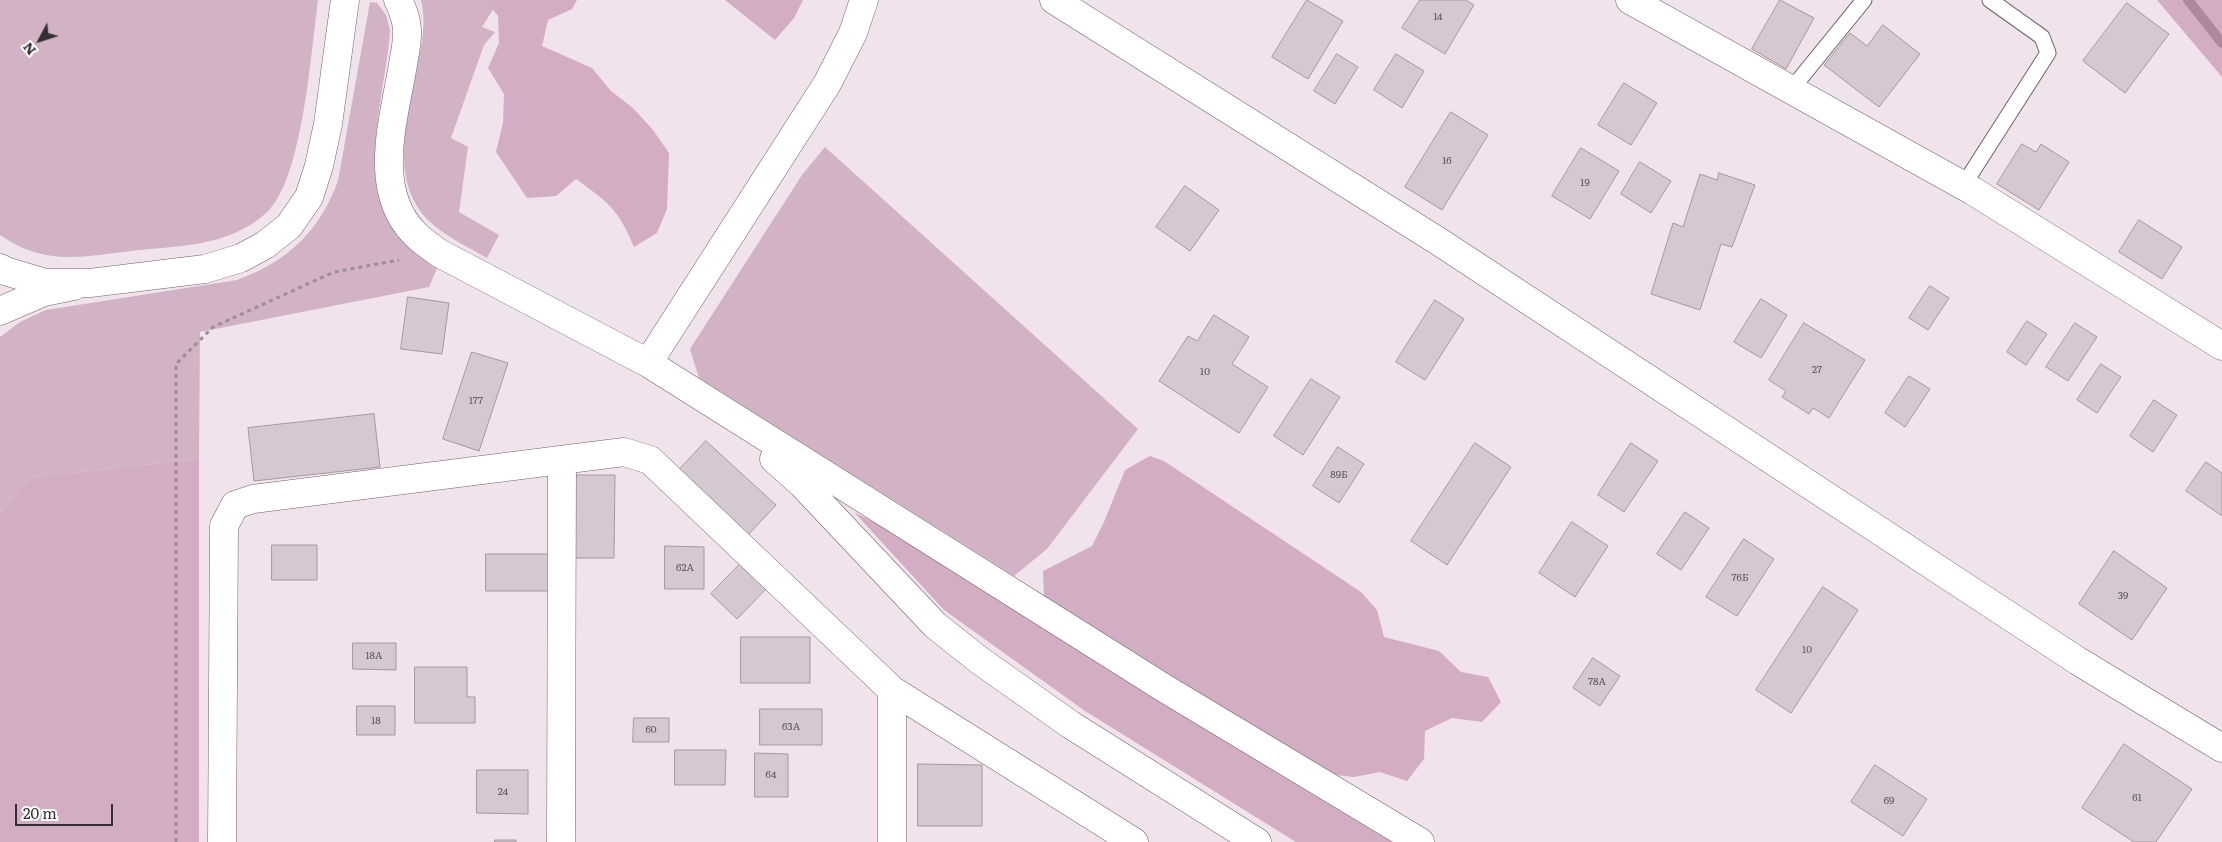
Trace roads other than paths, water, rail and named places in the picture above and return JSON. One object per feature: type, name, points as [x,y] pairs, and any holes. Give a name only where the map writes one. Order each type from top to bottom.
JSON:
[{"type":"street","points":[[0,311],[44,292],[90,283],[205,269],[241,258],[266,245],[289,226],[309,197],[319,166],[345,0]]},
{"type":"street","points":[[398,0],[406,17],[408,39],[392,130],[389,173],[396,206],[414,233],[439,253],[648,363],[1164,688],[1420,842]]},
{"type":"street","points":[[648,363],[827,84],[853,33],[864,0]]},
{"type":"street","points":[[1054,0],[1438,240],[2078,661],[2222,748]]},
{"type":"street","points":[[1630,0],[1963,186],[2222,346]]},
{"type":"street","points":[[0,268],[45,283],[90,283]]},
{"type":"street","points":[[708,402],[802,484],[942,630],[979,660],[1071,725],[1257,842]]},
{"type":"street","points":[[222,842],[224,526],[235,505],[253,500],[624,452],[650,460],[892,690],[1134,842]]},
{"type":"street","points":[[561,842],[562,460]]},
{"type":"street","points":[[892,690],[892,842]]},
{"type":"lane","points":[[1790,91],[1864,0]]},
{"type":"lane","points":[[1963,186],[2048,53],[2042,37],[1990,0]]},
{"type":"waterway","points":[[2188,0],[2222,43]]}]
